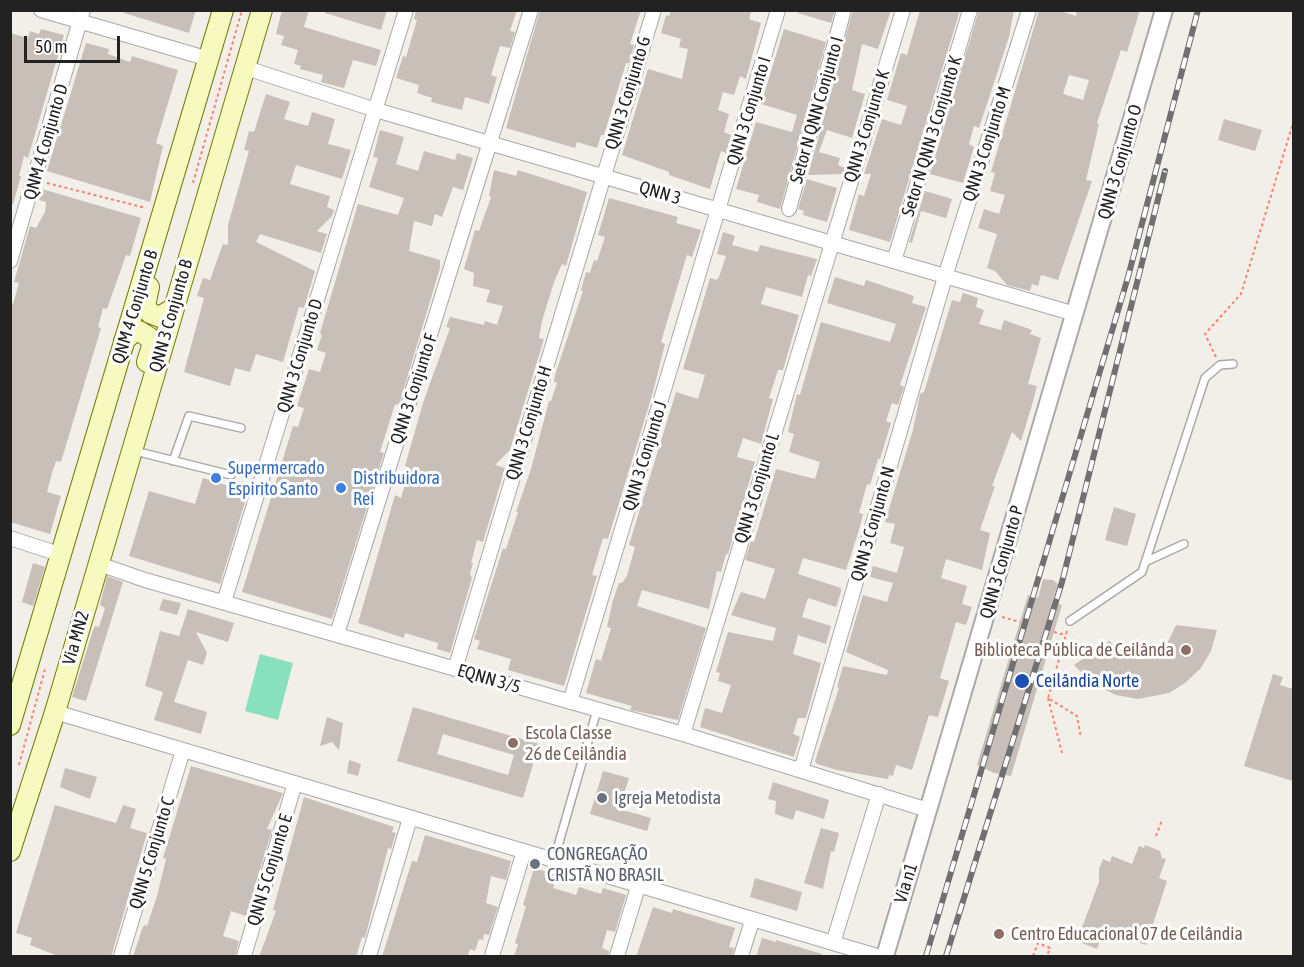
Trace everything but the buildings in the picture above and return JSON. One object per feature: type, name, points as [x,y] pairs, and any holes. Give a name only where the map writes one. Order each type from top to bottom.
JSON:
[{"type":"main road","name":"QNM 4 Conjunto B","points":[[62,555],[223,10]]},
{"type":"main road","name":"QNN 3 Conjunto B","points":[[99,564],[172,309],[262,10]]},
{"type":"main road","points":[[172,309],[160,316],[154,315],[147,310],[145,301],[170,221],[174,179]]},
{"type":"main road","points":[[120,490],[124,441],[152,346],[150,338],[139,331],[133,332],[124,341]]},
{"type":"main road","name":"Via MN2","points":[[10,725],[14,700],[62,555]]},
{"type":"main road","name":"Via MN2","points":[[10,851],[55,712],[99,564]]},
{"type":"street","points":[[41,10],[81,16],[209,59]]},
{"type":"street","name":"QNN 3 Conjunto D","points":[[224,602],[405,10]]},
{"type":"street","name":"QNN 3 Conjunto F","points":[[337,634],[531,10]]},
{"type":"street","name":"QNN 3 Conjunto G","points":[[603,176],[654,10]]},
{"type":"street","name":"QNN 3 Conjunto I","points":[[719,211],[778,10]]},
{"type":"street","name":"Setor N QNN Conjunto I","points":[[789,209],[844,10]]},
{"type":"street","name":"QNN 3 Conjunto K","points":[[831,242],[903,10]]},
{"type":"street","name":"Setor N QNN 3 Conjunto K","points":[[894,261],[970,10]]},
{"type":"street","name":"QNN 3 Conjunto M","points":[[945,277],[1029,10]]},
{"type":"street","name":"QNN 3 Conjunto O","points":[[1075,314],[1164,10]]},
{"type":"street","name":"QNM 4 Conjunto D","points":[[10,261],[81,16]]},
{"type":"street","name":"QNN 3","points":[[246,68],[376,110],[1075,314]]},
{"type":"street","name":"QNN 3 Conjunto H","points":[[454,669],[603,176]]},
{"type":"street","name":"QNN 3 Conjunto J","points":[[570,702],[719,211]]},
{"type":"street","name":"QNN 3 Conjunto L","points":[[683,734],[831,242]]},
{"type":"street","name":"QNN 3 Conjunto N","points":[[801,770],[945,277]]},
{"type":"street","name":"QNN 3 Conjunto P","points":[[928,810],[1075,314]]},
{"type":"street","points":[[10,538],[62,555]]},
{"type":"street","name":"EQNN 3/5","points":[[99,564],[683,734],[928,810]]},
{"type":"street","points":[[55,712],[877,957]]},
{"type":"street","name":"QNN 5 Conjunto C","points":[[121,957],[183,750]]},
{"type":"street","name":"QNN 5 Conjunto E","points":[[244,957],[295,783]]},
{"type":"street","points":[[833,943],[879,794]]},
{"type":"street","name":"Via n1","points":[[885,957],[928,810]]},
{"type":"street","points":[[369,957],[410,818]]},
{"type":"street","points":[[492,957],[524,851]]},
{"type":"street","points":[[617,957],[638,887]]},
{"type":"street","points":[[741,957],[752,921]]},
{"type":"lane","points":[[1070,621],[1142,572],[1205,378],[1220,365],[1233,364]]},
{"type":"lane","points":[[173,461],[189,416],[241,428]]},
{"type":"lane","points":[[132,450],[231,475]]},
{"type":"lane","points":[[1147,561],[1184,544]]},
{"type":"lane","points":[[554,860],[597,709]]},
{"type":"path","points":[[191,191],[242,10]]},
{"type":"path","points":[[1220,365],[1205,334],[1241,294],[1293,120]]},
{"type":"path","points":[[35,181],[165,212]]},
{"type":"path","points":[[987,613],[1020,622]]},
{"type":"path","points":[[1062,753],[1048,698],[1070,621]]},
{"type":"path","points":[[1054,632],[1066,635]]},
{"type":"path","points":[[19,766],[46,665]]},
{"type":"path","points":[[1048,698],[1077,716],[1080,738]]},
{"type":"path","points":[[1156,836],[1162,820]]},
{"type":"path","points":[[1033,957],[1038,943],[1050,948],[1047,957]]},
{"type":"green space","points":[[260,654],[293,663],[278,720],[245,711]]},
{"type":"railway","points":[[926,956],[1128,277],[1198,10]]},
{"type":"railway","points":[[946,956],[1062,582],[1165,171]]},
{"type":"place","name":"Supermercado Espirito Santo","points":[[216,478]]},
{"type":"place","name":"Distribuidora Rei","points":[[341,488]]},
{"type":"place","name":"Biblioteca Pública de Ceilânda","points":[[1186,650]]},
{"type":"place","name":"Ceilândia Norte","points":[[1022,681]]},
{"type":"place","name":"Escola Classe 26 de Ceilândia","points":[[513,743]]},
{"type":"place","name":"Igreja Metodista","points":[[602,798]]},
{"type":"place","name":"CONGREGAÇÃO CRISTÃ NO BRASIL","points":[[535,864]]},
{"type":"place","name":"Centro Educacional 07 de Ceilândia","points":[[999,934]]}]
